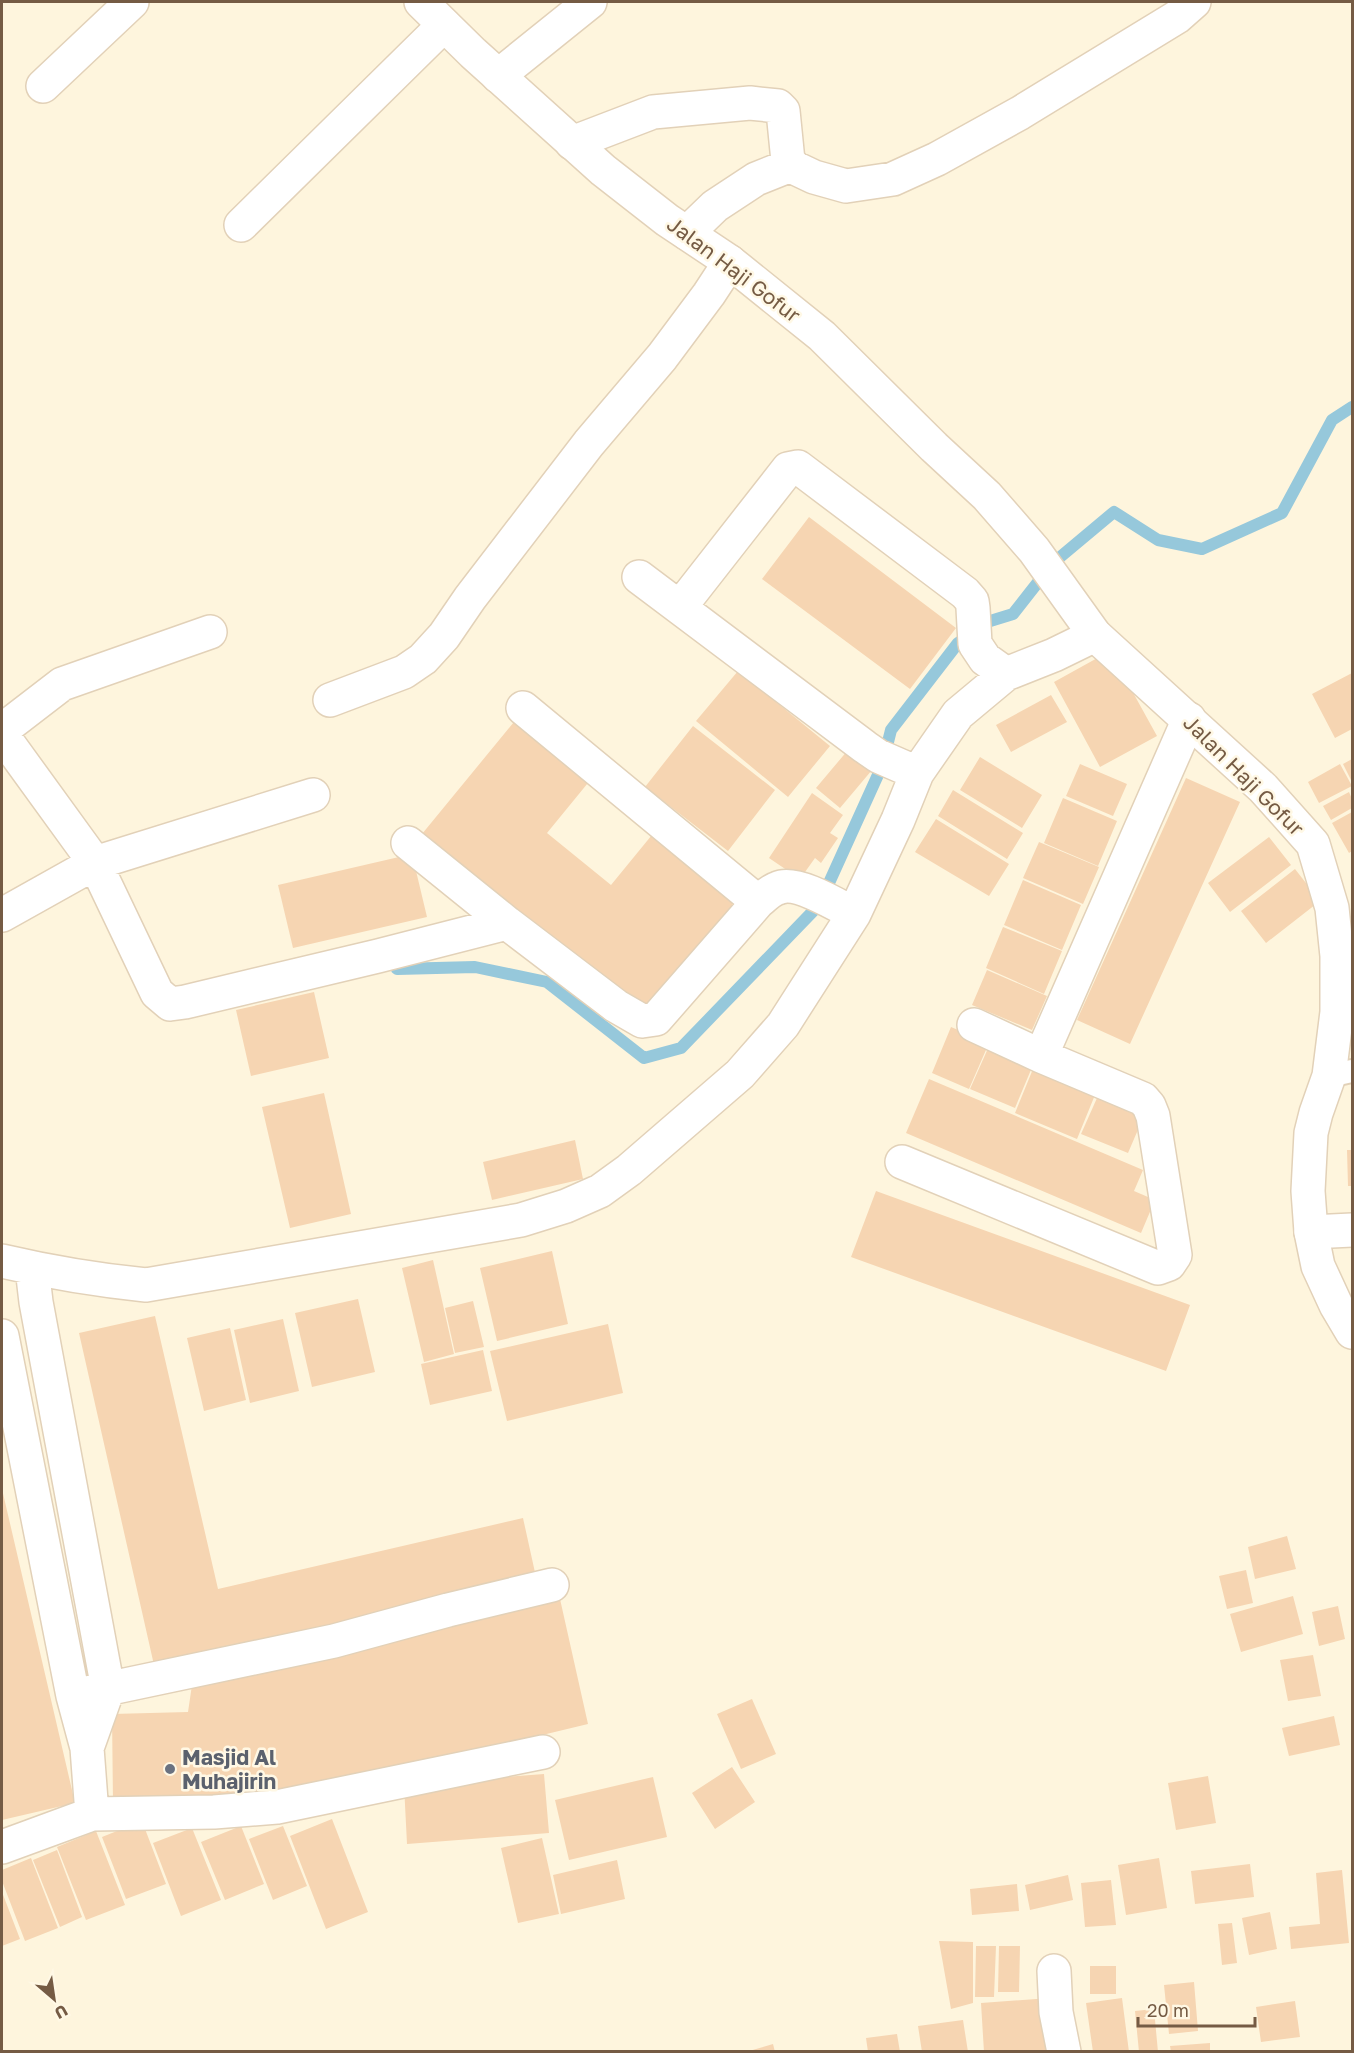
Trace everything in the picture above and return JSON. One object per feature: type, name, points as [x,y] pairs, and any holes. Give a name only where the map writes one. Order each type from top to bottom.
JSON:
[{"type":"street","points":[[43,86],[132,2]]},
{"type":"street","points":[[498,76],[590,2]]},
{"type":"street","points":[[572,143],[652,112],[750,103],[780,106],[788,161],[791,165],[814,177],[846,186],[893,178],[937,159],[1020,113],[1177,17],[1194,2]]},
{"type":"street","points":[[241,225],[435,10]]},
{"type":"street","name":"Jalan Haji Gofur","points":[[435,10],[498,76],[572,143],[639,198],[730,262],[822,336],[987,496],[1034,550],[1095,635],[1263,788],[1313,844],[1332,908],[1337,956],[1337,1012],[1341,1073],[1316,1113],[1311,1133],[1308,1191],[1311,1232],[1318,1266],[1336,1305],[1353,1332]]},
{"type":"street","points":[[687,233],[715,206],[756,179],[791,165]]},
{"type":"street","points":[[330,700],[404,672],[423,659],[437,644],[589,443],[662,357],[730,262]]},
{"type":"street","points":[[680,607],[788,469],[794,466],[965,592],[972,601],[975,644],[985,659],[1006,674]]},
{"type":"street","points":[[639,577],[898,765]]},
{"type":"street","points":[[210,632],[62,684],[10,724],[4,733],[8,743],[94,863],[157,993],[170,1004],[378,956],[507,923]]},
{"type":"street","points":[[17,1264],[113,1282],[146,1285],[521,1220],[566,1206],[600,1191],[630,1170],[740,1074],[783,1025],[833,904],[898,820],[898,765],[1006,674],[1054,655],[1095,635]]},
{"type":"street","points":[[523,708],[758,902]]},
{"type":"street","points":[[1041,1056],[1189,719]]},
{"type":"street","points":[[2,915],[94,863],[313,795]]},
{"type":"street","points":[[408,843],[507,923],[616,1006],[642,1021],[656,1020],[758,902],[779,887],[795,886],[833,904]]},
{"type":"street","points":[[902,1162],[1158,1268],[1169,1264],[1175,1255],[1153,1116],[1143,1099],[974,1025]]},
{"type":"street","points":[[1311,1232],[1353,1230]]},
{"type":"street","points":[[17,1264],[36,1302],[108,1689],[87,1748]]},
{"type":"street","points":[[2,1336],[48,1576],[73,1696],[87,1748],[92,1814]]},
{"type":"street","points":[[48,1576],[86,1569]]},
{"type":"street","points":[[73,1696],[334,1641],[552,1584]]},
{"type":"street","points":[[2,1847],[92,1814],[213,1812],[277,1807],[543,1752]]},
{"type":"street","points":[[1054,1971],[1056,2012],[1064,2052]]},
{"type":"building","points":[[809,517],[956,628],[910,689],[762,579]]},
{"type":"building","points":[[1110,651],[1157,736],[1100,767],[1054,682]]},
{"type":"building","points":[[738,671],[830,746],[788,797],[696,721]]},
{"type":"building","points":[[1352,673],[1352,729],[1335,738],[1312,694]]},
{"type":"building","points":[[1051,695],[1067,722],[1011,752],[996,725]]},
{"type":"building","points":[[518,717],[592,778],[547,833],[611,885],[656,830],[739,897],[643,1014],[422,834]]},
{"type":"building","points":[[693,726],[775,790],[728,851],[645,787]]},
{"type":"building","points":[[848,750],[872,770],[840,808],[816,788]]},
{"type":"building","points":[[980,757],[1042,795],[1022,828],[960,790]]},
{"type":"building","points":[[1352,759],[1352,782],[1343,764]]},
{"type":"building","points":[[1080,764],[1127,784],[1113,816],[1066,796]]},
{"type":"building","points":[[1340,764],[1352,786],[1319,803],[1308,782]]},
{"type":"building","points":[[1186,778],[1240,802],[1130,1044],[1077,1020]]},
{"type":"building","points":[[953,790],[1023,833],[1007,859],[938,816]]},
{"type":"building","points":[[1349,792],[1352,808],[1331,820],[1323,806]]},
{"type":"building","points":[[812,793],[843,815],[830,833],[838,838],[821,863],[815,858],[800,879],[769,858]]},
{"type":"building","points":[[1063,798],[1117,821],[1098,866],[1044,843]]},
{"type":"building","points":[[1352,812],[1352,851],[1349,853],[1332,823]]},
{"type":"building","points":[[936,819],[1009,864],[989,896],[915,852]]},
{"type":"building","points":[[1269,837],[1291,865],[1230,912],[1208,883]]},
{"type":"building","points":[[1039,842],[1099,867],[1083,904],[1023,878]]},
{"type":"building","points":[[412,854],[427,917],[293,948],[278,885]]},
{"type":"building","points":[[1295,869],[1320,901],[1266,943],[1241,911]]},
{"type":"building","points":[[1023,880],[1081,905],[1062,950],[1004,925]]},
{"type":"building","points":[[1003,927],[1062,951],[1044,994],[986,968]]},
{"type":"building","points":[[987,970],[1047,996],[1032,1030],[972,1005]]},
{"type":"building","points":[[314,992],[329,1058],[251,1076],[236,1010]]},
{"type":"building","points":[[951,1027],[989,1043],[969,1089],[932,1073]]},
{"type":"building","points":[[989,1046],[1033,1065],[1015,1108],[970,1089]]},
{"type":"building","points":[[1035,1064],[1097,1090],[1077,1139],[1015,1113]]},
{"type":"building","points":[[929,1079],[1143,1170],[1134,1191],[1155,1200],[1141,1233],[906,1133]]},
{"type":"building","points":[[324,1093],[351,1214],[290,1228],[262,1107]]},
{"type":"building","points":[[1097,1098],[1143,1118],[1128,1153],[1081,1134]]},
{"type":"building","points":[[575,1140],[583,1179],[492,1200],[483,1162]]},
{"type":"building","points":[[1347,1150],[1352,1150],[1352,1186],[1348,1186]]},
{"type":"building","points":[[876,1191],[1190,1305],[1166,1371],[851,1257]]},
{"type":"building","points":[[552,1251],[568,1324],[497,1341],[480,1268]]},
{"type":"building","points":[[433,1260],[454,1354],[424,1362],[402,1268]]},
{"type":"building","points":[[358,1299],[375,1372],[312,1387],[295,1313]]},
{"type":"building","points":[[473,1301],[484,1347],[455,1353],[445,1308]]},
{"type":"building","points":[[155,1316],[218,1589],[523,1518],[536,1577],[154,1665],[79,1333]]},
{"type":"building","points":[[283,1319],[299,1391],[250,1403],[234,1330]]},
{"type":"building","points":[[608,1324],[623,1393],[507,1421],[490,1351]]},
{"type":"building","points":[[230,1328],[246,1400],[204,1411],[187,1338]]},
{"type":"building","points":[[483,1350],[492,1391],[430,1405],[421,1364]]},
{"type":"building","points":[[2,1489],[75,1803],[2,1820]]},
{"type":"building","points":[[1287,1536],[1296,1569],[1255,1579],[1248,1547]]},
{"type":"building","points":[[1246,1570],[1253,1603],[1227,1609],[1219,1576]]},
{"type":"building","points":[[1293,1596],[1303,1634],[1241,1652],[1230,1614]]},
{"type":"building","points":[[560,1599],[588,1724],[468,1753],[227,1801],[113,1803],[112,1714],[188,1712],[192,1685]]},
{"type":"building","points":[[1338,1606],[1345,1639],[1319,1646],[1312,1612]]},
{"type":"building","points":[[1313,1655],[1321,1696],[1288,1701],[1280,1660]]},
{"type":"building","points":[[752,1699],[776,1754],[741,1769],[717,1714]]},
{"type":"building","points":[[1334,1716],[1340,1745],[1289,1756],[1282,1728]]},
{"type":"building","points":[[732,1767],[755,1802],[715,1829],[692,1793]]},
{"type":"building","points":[[544,1774],[549,1833],[407,1844],[404,1785]]},
{"type":"building","points":[[1208,1776],[1216,1823],[1176,1830],[1168,1783]]},
{"type":"building","points":[[653,1777],[667,1837],[569,1860],[555,1800]]},
{"type":"building","points":[[332,1819],[368,1912],[326,1929],[290,1836]]},
{"type":"building","points":[[142,1821],[166,1884],[126,1899],[102,1837]]},
{"type":"building","points":[[241,1826],[264,1884],[225,1900],[201,1842]]},
{"type":"building","points":[[283,1826],[307,1886],[273,1900],[249,1839]]},
{"type":"building","points":[[192,1828],[221,1900],[181,1916],[153,1843]]},
{"type":"building","points":[[96,1831],[125,1905],[86,1920],[57,1847]]},
{"type":"building","points":[[542,1838],[559,1914],[518,1923],[501,1848]]},
{"type":"building","points":[[57,1850],[82,1917],[60,1927],[33,1860]]},
{"type":"building","points":[[31,1858],[58,1928],[25,1941],[2,1881],[2,1870]]},
{"type":"building","points":[[1159,1858],[1167,1908],[1126,1915],[1118,1865]]},
{"type":"building","points":[[617,1860],[625,1899],[561,1914],[553,1875]]},
{"type":"building","points":[[1250,1864],[1254,1897],[1195,1904],[1191,1871]]},
{"type":"building","points":[[1342,1870],[1349,1943],[1291,1949],[1289,1927],[1320,1924],[1316,1873]]},
{"type":"building","points":[[1068,1875],[1073,1900],[1030,1910],[1025,1885]]},
{"type":"building","points":[[1111,1880],[1116,1925],[1085,1927],[1081,1883]]},
{"type":"building","points":[[1017,1884],[1019,1911],[972,1915],[970,1889]]},
{"type":"building","points":[[2,1892],[20,1939],[2,1946]]},
{"type":"building","points":[[1270,1912],[1277,1949],[1249,1955],[1242,1918]]},
{"type":"building","points":[[1232,1923],[1237,1963],[1222,1965],[1218,1924]]},
{"type":"building","points":[[939,1941],[973,1942],[973,2003],[951,2009]]},
{"type":"building","points":[[976,1946],[996,1946],[994,1997],[975,1997]]},
{"type":"building","points":[[999,1946],[1020,1946],[1019,1992],[998,1992]]},
{"type":"building","points":[[1090,1966],[1116,1966],[1116,1994],[1090,1994]]},
{"type":"building","points":[[1194,1982],[1198,2031],[1169,2034],[1164,1985]]},
{"type":"building","points":[[1050,1998],[1054,2052],[984,2052],[981,2003]]},
{"type":"building","points":[[1122,1998],[1129,2052],[1093,2052],[1086,2003]]},
{"type":"building","points":[[1295,2001],[1300,2037],[1261,2042],[1256,2007]]},
{"type":"building","points":[[1154,2009],[1158,2052],[1139,2052],[1135,2011]]},
{"type":"building","points":[[963,2020],[968,2052],[922,2052],[918,2026]]},
{"type":"building","points":[[897,2034],[900,2052],[868,2052],[866,2038]]},
{"type":"building","points":[[1210,2043],[1210,2052],[1171,2052],[1170,2046]]},
{"type":"building","points":[[773,2044],[775,2052],[749,2052],[749,2051]]},
{"type":"waterway","points":[[397,969],[475,967],[547,982],[644,1058],[681,1048],[819,905],[882,766],[891,730],[958,643],[987,622],[1013,614],[1053,563],[1114,512],[1158,540],[1202,549],[1282,513],[1332,420],[1352,407]]},
{"type":"place","name":"Masjid Al Muhajirin","points":[[170,1769]]}]
